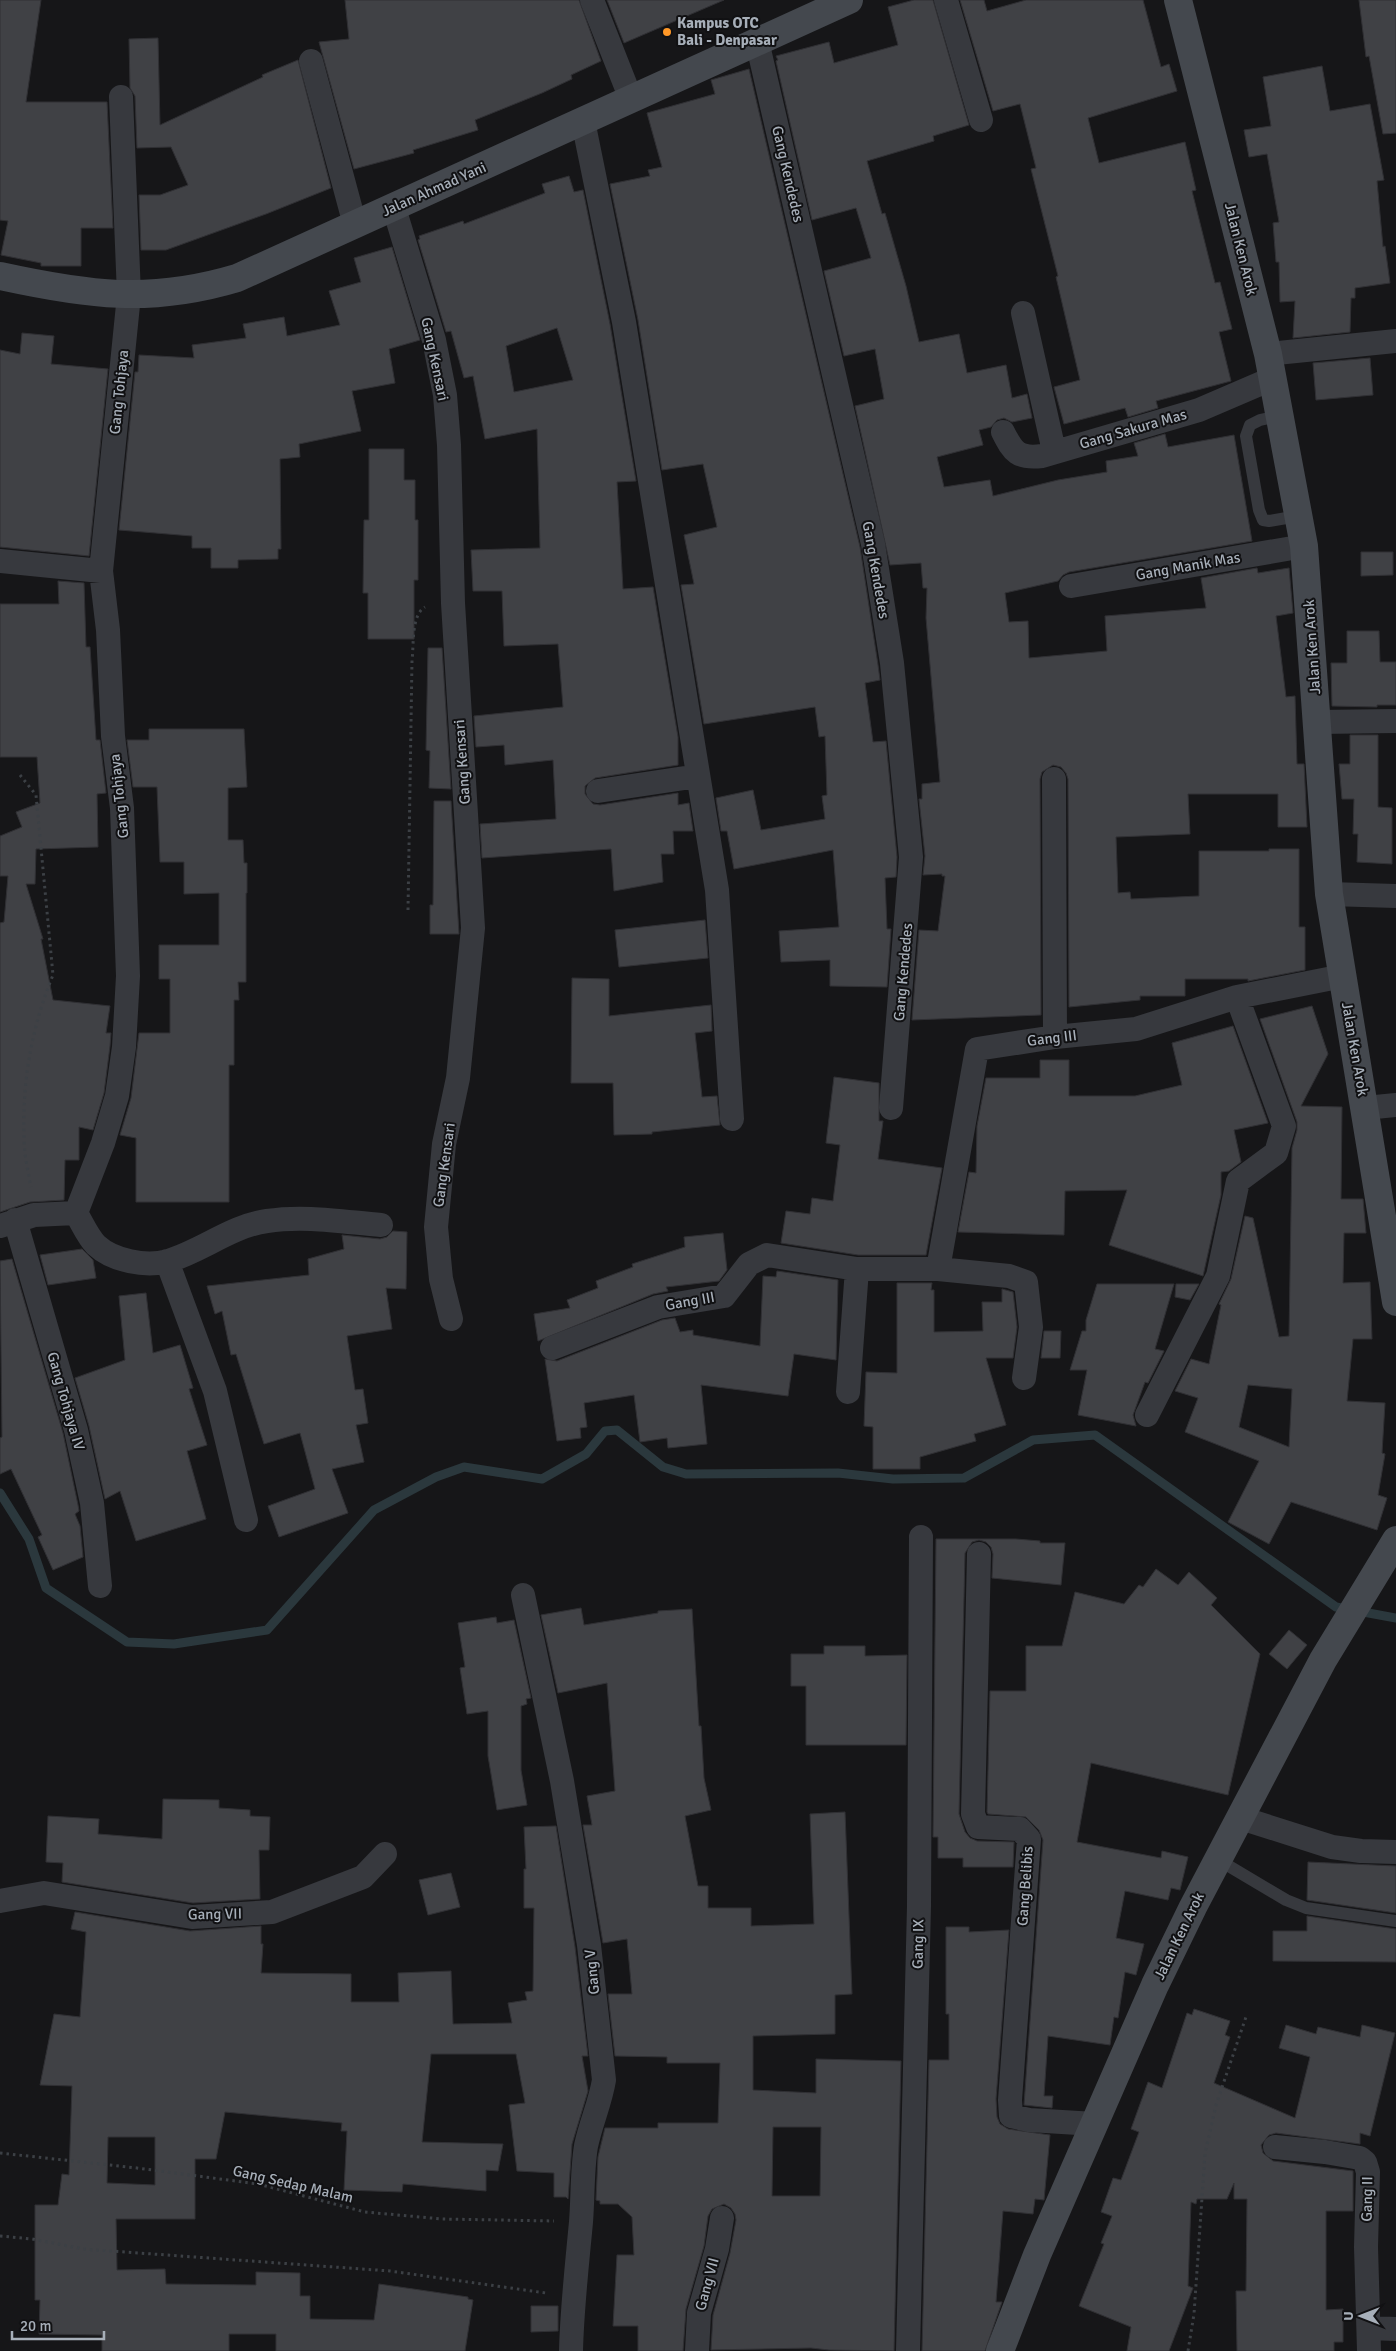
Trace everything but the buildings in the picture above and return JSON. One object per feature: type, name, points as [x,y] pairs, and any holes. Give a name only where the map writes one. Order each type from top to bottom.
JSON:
[{"type":"street","points":[[592,0],[631,99]]},
{"type":"street","name":"Jalan Ahmad Yani","points":[[0,276],[82,292],[128,295],[173,293],[228,280],[274,262],[394,208],[849,0]]},
{"type":"street","points":[[946,0],[980,120]]},
{"type":"street","name":"Jalan Ken Arok","points":[[1178,0],[1270,366],[1304,546],[1329,894],[1366,1108],[1396,1302]]},
{"type":"street","name":"Gang Kendedes","points":[[757,41],[873,544],[892,663],[911,857],[891,1108]]},
{"type":"street","points":[[310,61],[355,225]]},
{"type":"street","name":"Gang Tohjaya","points":[[76,1213],[103,1143],[117,1096],[124,1047],[128,976],[122,808],[113,736],[108,630],[101,571],[128,295],[121,98]]},
{"type":"street","points":[[583,121],[624,322],[717,890],[732,1119]]},
{"type":"street","name":"Gang Kensari","points":[[394,208],[434,340],[445,395],[449,445],[452,602],[472,928],[458,1078],[444,1144],[436,1227],[441,1279],[451,1319]]},
{"type":"street","points":[[1022,313],[1054,452]]},
{"type":"street","name":"Gang Sakura Mas","points":[[1002,432],[1011,448],[1021,455],[1029,458],[1042,456],[1199,410],[1270,366],[1396,341]]},
{"type":"street","name":"Gang Manik Mas","points":[[1071,586],[1304,546]]},
{"type":"street","points":[[0,561],[101,571]]},
{"type":"street","points":[[1317,722],[1396,721]]},
{"type":"street","points":[[598,791],[698,776]]},
{"type":"street","points":[[1054,778],[1055,1037]]},
{"type":"street","points":[[1329,894],[1396,896]]},
{"type":"street","name":"Gang III","points":[[938,1269],[977,1049],[1055,1037],[1136,1030],[1237,997],[1343,976]]},
{"type":"street","points":[[1147,1415],[1218,1276],[1238,1181],[1276,1153],[1284,1126],[1237,997]]},
{"type":"street","points":[[1366,1108],[1396,1106]]},
{"type":"street","points":[[16,1220],[76,1213],[95,1244],[108,1256],[123,1261],[138,1262],[167,1261],[228,1233],[265,1221],[295,1218],[381,1225]]},
{"type":"street","name":"Gang Tohjaya IV","points":[[16,1220],[76,1430],[92,1503],[100,1586]]},
{"type":"street","name":"Gang III","points":[[552,1348],[658,1307],[724,1296],[749,1264],[767,1256],[858,1269],[938,1269],[1009,1276],[1026,1282],[1031,1327],[1024,1378]]},
{"type":"street","points":[[167,1261],[215,1391],[246,1520]]},
{"type":"street","points":[[848,1392],[858,1269]]},
{"type":"street","name":"Gang IX","points":[[908,2351],[919,1906],[921,1537]]},
{"type":"street","name":"Jalan Ken Arok","points":[[1000,2351],[1037,2255],[1155,1985],[1217,1859],[1241,1818],[1334,1641],[1371,1584],[1396,1540]]},
{"type":"street","name":"Gang Belibis","points":[[979,1554],[973,1814],[978,1827],[1020,1829],[1029,1839],[1010,2100],[1011,2116],[1029,2120],[1095,2124]]},
{"type":"street","name":"Gang V","points":[[523,1595],[562,1782],[589,1945],[604,2080],[601,2102],[591,2123],[586,2148],[573,2297],[571,2351]]},
{"type":"street","points":[[1241,1818],[1332,1847],[1361,1851],[1396,1852]]},
{"type":"street","name":"Gang VII","points":[[0,1901],[44,1893],[192,1917],[272,1912],[363,1877],[385,1854]]},
{"type":"street","name":"Gang II","points":[[1275,2147],[1326,2152],[1360,2158],[1365,2162],[1368,2172],[1366,2247],[1369,2340],[1396,2329]]},
{"type":"street","name":"Gang VII","points":[[697,2351],[699,2312],[716,2249],[722,2218]]},
{"type":"lane","points":[[1278,416],[1260,420],[1250,425],[1246,436],[1259,510],[1263,520],[1269,521],[1298,516]]},
{"type":"lane","points":[[1217,1859],[1286,1900],[1306,1908],[1396,1921]]},
{"type":"path","points":[[408,910],[412,660],[416,618],[421,610],[433,604],[452,602]]},
{"type":"path","points":[[16,1220],[24,1138],[26,1074],[44,998],[53,975],[36,795],[20,776]]},
{"type":"path","points":[[1188,2351],[1194,2314],[1205,2154],[1216,2105],[1246,2014]]},
{"type":"path","name":"Gang Sedap Malam","points":[[0,2153],[258,2184],[365,2212],[442,2219],[581,2222]]},
{"type":"path","points":[[0,2236],[32,2239],[83,2249],[390,2271],[573,2297]]},
{"type":"waterway","points":[[0,1493],[29,1539],[46,1588],[127,1642],[174,1644],[267,1630],[374,1510],[436,1477],[464,1467],[542,1479],[586,1454],[605,1431],[617,1430],[663,1467],[686,1474],[838,1473],[893,1479],[964,1478],[1033,1440],[1095,1435],[1336,1607],[1396,1618]]},
{"type":"place","name":"Kampus OTC Bali - Denpasar","points":[[667,32]]}]
